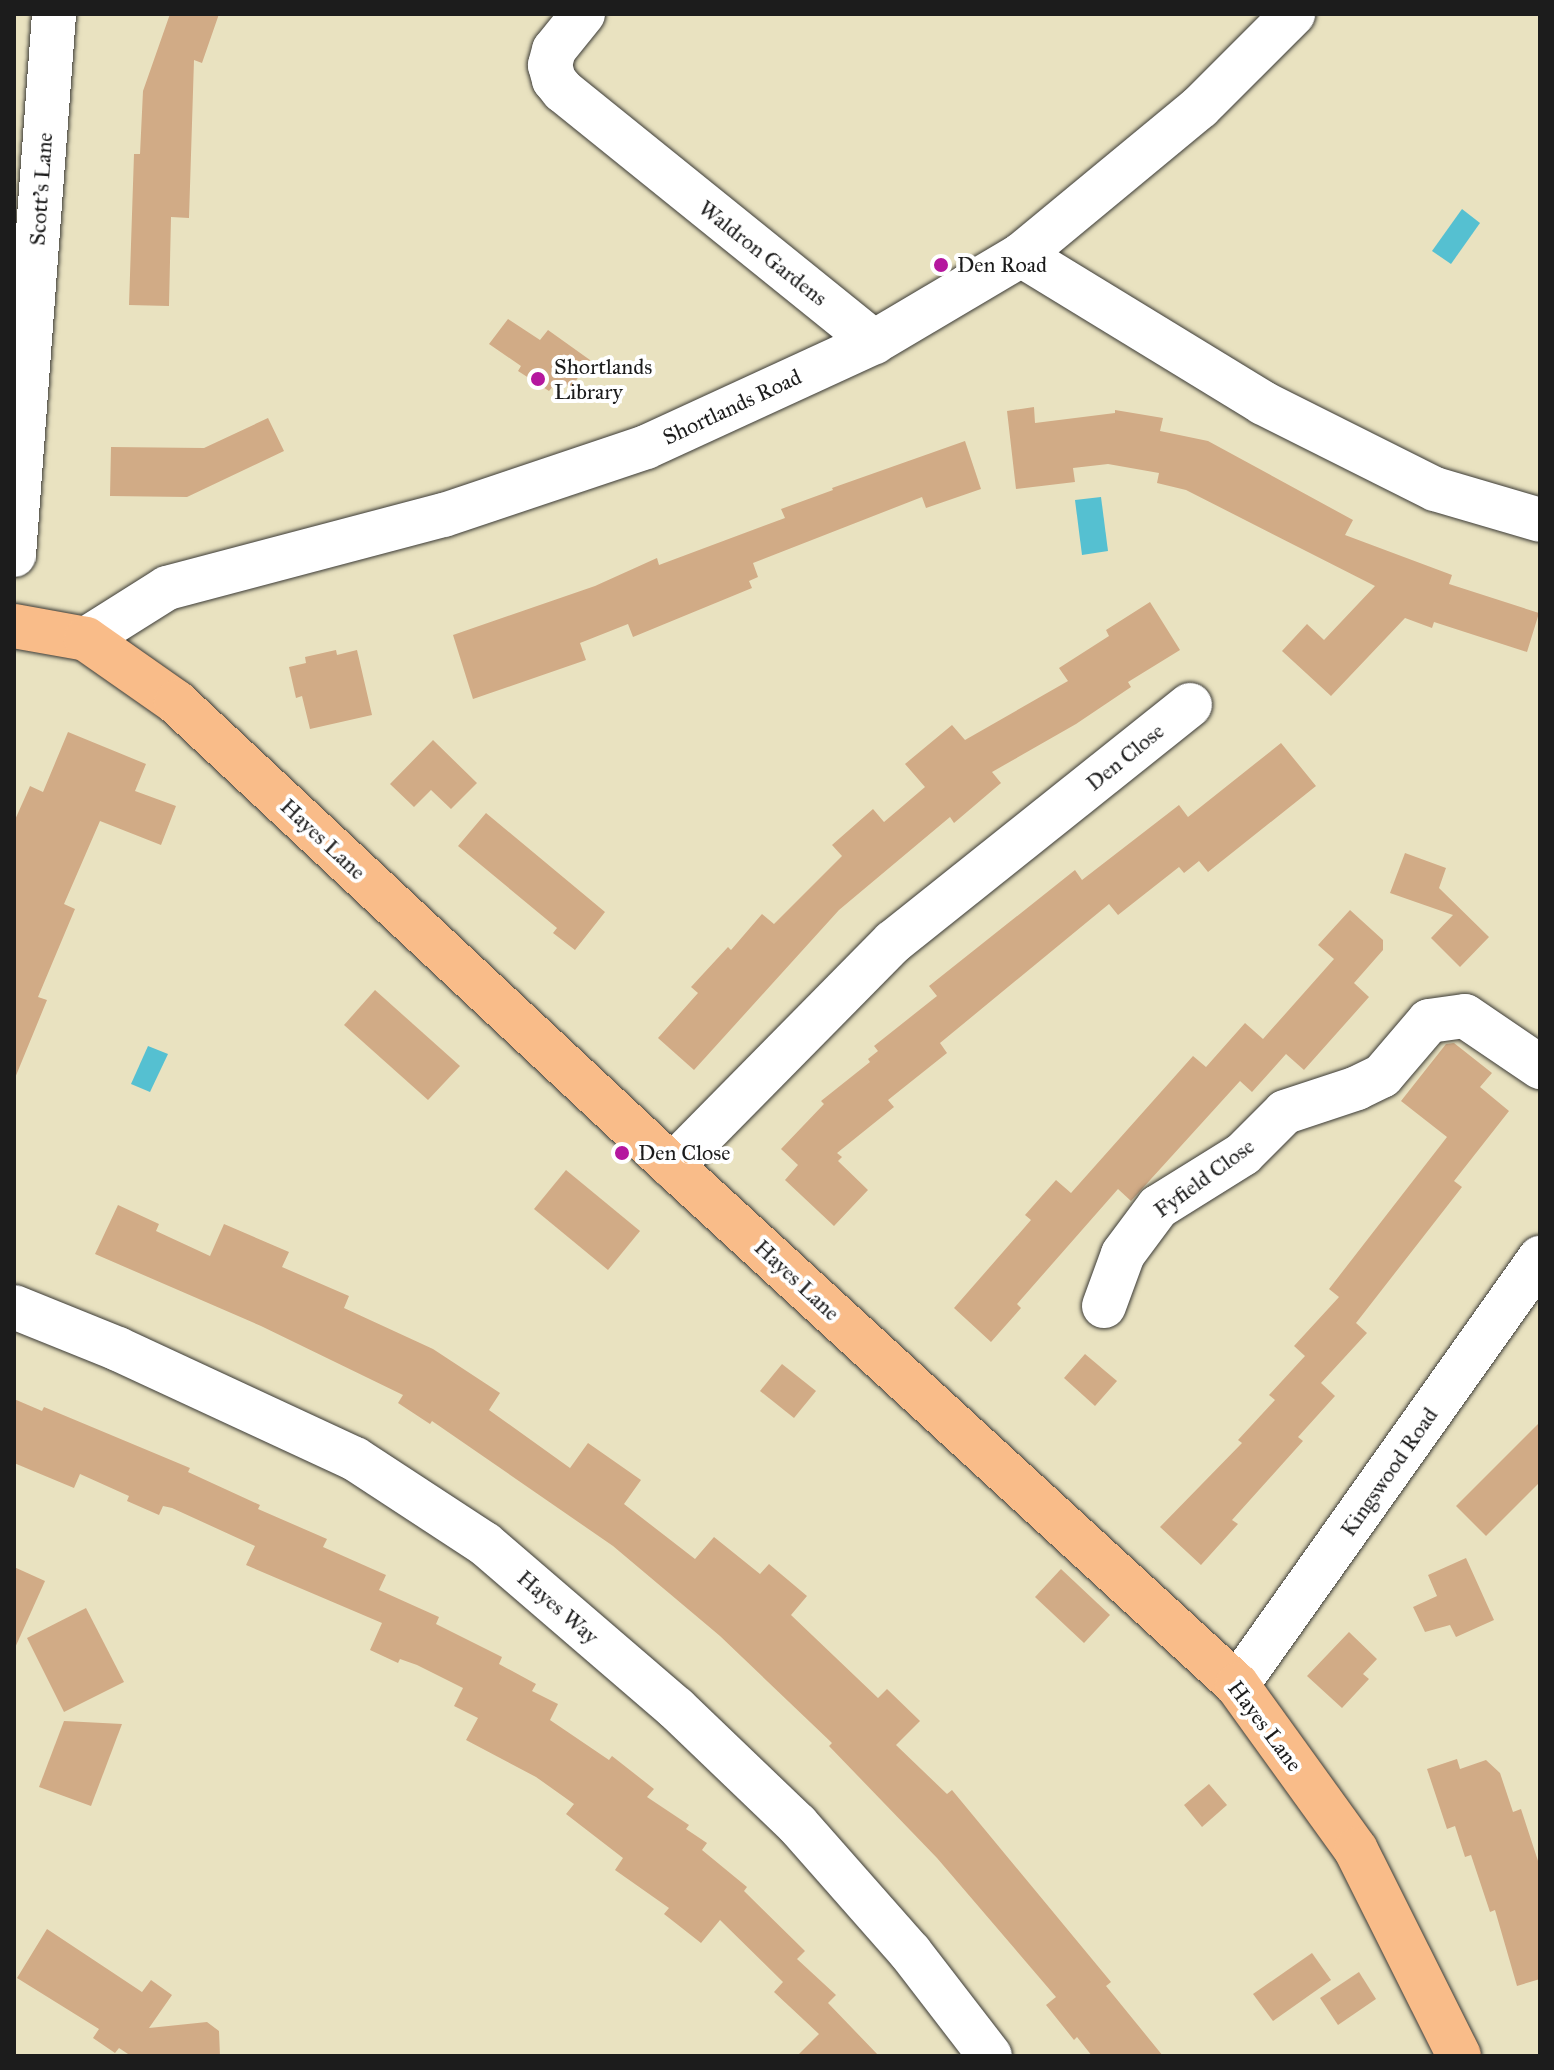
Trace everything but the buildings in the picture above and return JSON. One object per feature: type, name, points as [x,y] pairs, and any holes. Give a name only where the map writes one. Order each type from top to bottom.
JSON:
[{"type":"main road","name":"Hayes Lane","points":[[14,626],[86,639],[176,702],[672,1166],[1237,1685],[1356,1850],[1459,2056]]},
{"type":"street","name":"Scott's Lane","points":[[14,555],[54,14]]},
{"type":"street","name":"Waldron Gardens","points":[[583,14],[554,50],[550,65],[554,80],[651,165],[874,342]]},
{"type":"street","name":"Shortlands Road","points":[[86,639],[167,588],[444,515],[646,447],[874,342],[1021,255],[1200,107],[1293,14]]},
{"type":"street","points":[[1021,255],[1263,403],[1435,489],[1540,520]]},
{"type":"street","name":"Den Close","points":[[672,1166],[893,942],[1190,705]]},
{"type":"street","name":"Fyfield Close","points":[[1104,1306],[1123,1254],[1158,1207],[1243,1154],[1285,1112],[1382,1076],[1429,1021],[1465,1016],[1540,1067]]},
{"type":"street","name":"Kingswood Road","points":[[1237,1685],[1535,1276]]},
{"type":"street","name":"Hayes Way","points":[[14,1307],[118,1349],[355,1459],[485,1544],[676,1708],[797,1824],[910,1952],[990,2056]]},
{"type":"water","points":[[1462,209],[1480,223],[1451,264],[1432,251]]},
{"type":"water","points":[[1101,497],[1108,551],[1082,555],[1075,500]]},
{"type":"water","points":[[148,1046],[168,1054],[150,1092],[131,1084]]},
{"type":"place","name":"Den Road","points":[[941,265]]},
{"type":"place","name":"Shortlands Library","points":[[538,379]]},
{"type":"place","name":"Den Close","points":[[622,1153]]}]
